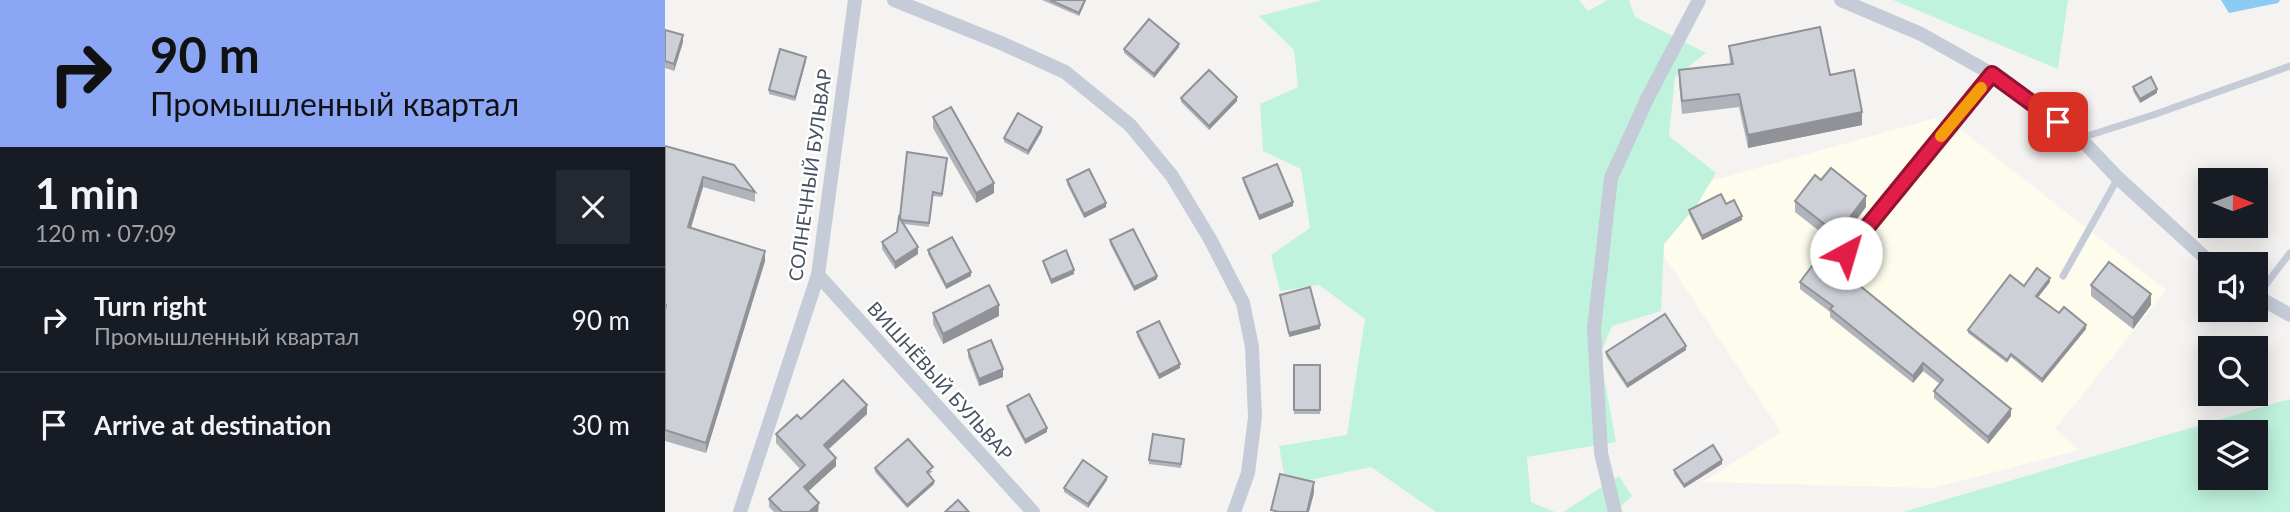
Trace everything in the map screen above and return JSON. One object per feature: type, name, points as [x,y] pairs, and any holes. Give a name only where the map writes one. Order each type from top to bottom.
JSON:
[{"type":"street","name":"СОЛНЕЧНЫЙ БУЛЬВАР","points":[[740,512],[818,275],[855,0]]},
{"type":"street","points":[[894,0],[1065,72],[1130,125],[1173,176],[1243,303],[1252,347],[1255,417],[1248,473],[1234,512]]},
{"type":"street","points":[[1615,512],[1601,453],[1594,329],[1611,178],[1647,99],[1699,0]]},
{"type":"street","points":[[1841,0],[1921,34],[1992,74],[2080,138],[2118,178],[2200,252]]},
{"type":"street","name":"ВИШНЁВЫЙ БУЛЬВАР","points":[[818,275],[1033,512]]},
{"type":"street","points":[[2268,303],[2290,315]]},
{"type":"lane","points":[[2080,138],[2290,66]]},
{"type":"lane","points":[[1846,253],[1992,74]]},
{"type":"lane","points":[[2063,276],[2118,178]]},
{"type":"lane","points":[[2268,281],[2290,253]]},
{"type":"shaded area","points":[[1936,118],[1953,137],[1961,130],[2166,290],[2055,429],[2079,450],[1933,488],[1703,482],[1781,432],[1625,197],[1683,189]]},
{"type":"green space","points":[[1322,0],[1579,0],[1588,11],[1608,0],[1629,0],[1635,17],[1706,53],[1675,77],[1669,136],[1716,173],[1697,205],[1664,244],[1661,311],[1612,326],[1600,355],[1616,442],[1527,457],[1531,502],[1555,512],[1436,512],[1371,467],[1286,485],[1279,446],[1347,435],[1365,319],[1319,285],[1280,291],[1271,255],[1310,228],[1301,169],[1263,151],[1260,104],[1298,87],[1294,50],[1259,16]]},
{"type":"green space","points":[[1893,0],[2068,0],[2058,69]]},
{"type":"green space","points":[[2290,399],[2290,512],[1903,512],[2198,426],[2198,490],[2268,490],[2268,420],[2218,420]]},
{"type":"green space","points":[[1619,476],[1632,496],[1614,512],[1563,512]]},
{"type":"water","points":[[2221,0],[2280,0],[2278,3],[2229,13]]},
{"type":"building","points":[[1050,0],[1085,0],[1079,13]]},
{"type":"building","points":[[1149,19],[1179,44],[1154,74],[1124,49]]},
{"type":"building","points":[[1820,27],[1830,75],[1854,70],[1862,112],[1748,135],[1739,94],[1682,101],[1679,70],[1733,64],[1729,46]]},
{"type":"building","points":[[665,30],[683,35],[674,64],[665,61]]},
{"type":"building","points":[[780,49],[806,57],[795,97],[769,90]]},
{"type":"building","points":[[1209,70],[1237,97],[1209,126],[1181,98]]},
{"type":"building","points":[[2151,77],[2157,89],[2140,99],[2133,87]]},
{"type":"building","points":[[951,107],[994,183],[976,193],[933,117]]},
{"type":"building","points":[[1018,113],[1042,127],[1028,151],[1004,138]]},
{"type":"building","points":[[665,146],[734,165],[755,192],[703,177],[688,227],[765,251],[706,443],[665,430]]},
{"type":"building","points":[[907,152],[947,158],[942,194],[933,192],[929,223],[901,220],[900,217]]},
{"type":"building","points":[[1277,164],[1293,202],[1259,216],[1243,178]]},
{"type":"building","points":[[1831,168],[1866,196],[1837,234],[1795,201],[1815,175],[1821,180]]},
{"type":"building","points":[[1089,169],[1106,203],[1084,214],[1067,180]]},
{"type":"building","points":[[1721,194],[1726,204],[1734,200],[1742,216],[1702,236],[1689,210]]},
{"type":"building","points":[[899,217],[918,247],[895,262],[882,242],[897,232]]},
{"type":"building","points":[[1133,229],[1157,276],[1134,287],[1110,240]]},
{"type":"building","points":[[952,237],[971,272],[946,285],[928,250]]},
{"type":"building","points":[[1066,250],[1074,270],[1051,280],[1043,261]]},
{"type":"building","points":[[1821,254],[2011,409],[1988,437],[1934,391],[1943,380],[1923,363],[1913,376],[1830,309],[1833,306],[1800,282]]},
{"type":"building","points":[[2109,262],[2151,294],[2133,318],[2091,285]]},
{"type":"building","points":[[2037,268],[2050,278],[2036,296],[2059,313],[2064,307],[2086,325],[2042,379],[2011,354],[2007,360],[1968,330],[2010,275],[2024,286]]},
{"type":"building","points":[[989,285],[999,305],[943,334],[933,313]]},
{"type":"building","points":[[1310,287],[1320,325],[1289,333],[1280,295]]},
{"type":"building","points":[[1665,314],[1686,346],[1627,384],[1606,352]]},
{"type":"building","points":[[1159,321],[1180,364],[1159,375],[1137,332]]},
{"type":"building","points":[[991,340],[1003,369],[979,379],[968,350]]},
{"type":"building","points":[[1294,365],[1320,365],[1320,410],[1294,410]]},
{"type":"building","points":[[843,380],[867,405],[824,445],[836,458],[804,487],[819,503],[809,512],[782,512],[769,499],[805,465],[776,434],[797,415],[801,419]]},
{"type":"building","points":[[1029,394],[1047,428],[1025,440],[1007,406]]},
{"type":"building","points":[[1153,434],[1184,439],[1181,464],[1149,460]]},
{"type":"building","points":[[908,439],[933,467],[927,472],[934,481],[907,505],[875,468]]},
{"type":"building","points":[[1713,445],[1722,460],[1684,485],[1674,470]]},
{"type":"building","points":[[1083,460],[1107,477],[1088,504],[1064,488]]},
{"type":"building","points":[[1280,474],[1314,482],[1307,512],[1271,510]]},
{"type":"building","points":[[958,500],[969,512],[945,512]]},
{"type":"slow traffic","points":[[1941,136],[1981,88]]},
{"type":"route","points":[[1846,253],[1992,74],[2058,122]]}]
